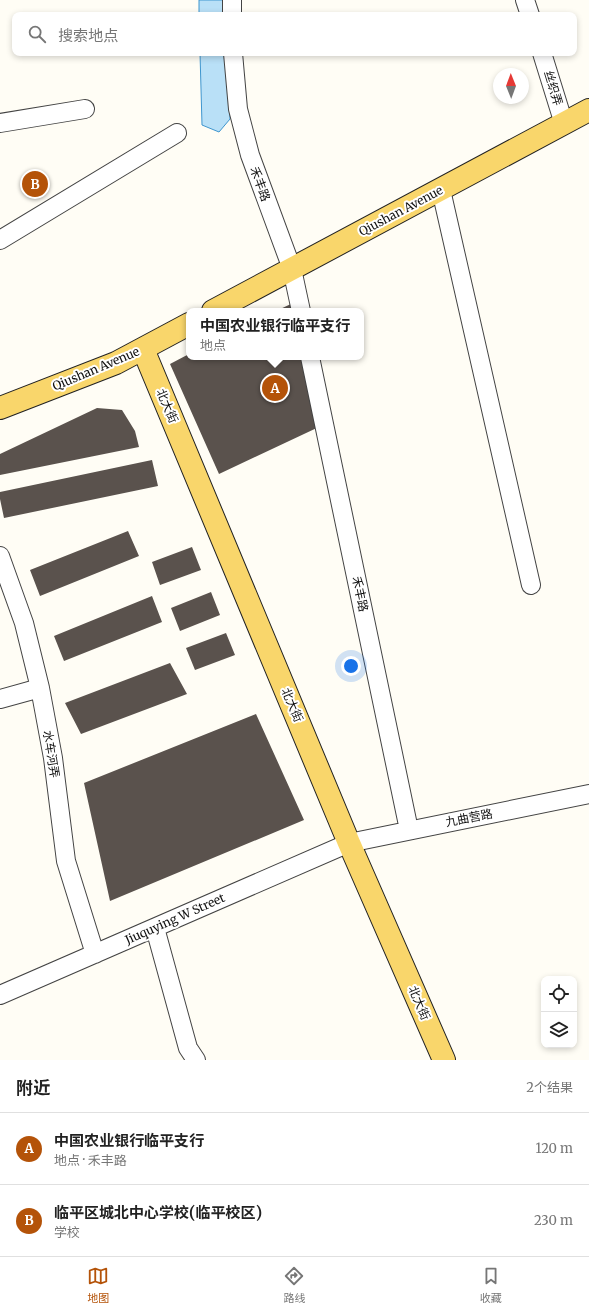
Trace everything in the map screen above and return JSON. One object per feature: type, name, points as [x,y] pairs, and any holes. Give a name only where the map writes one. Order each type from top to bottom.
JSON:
[{"type":"main road","name":"Qiushan Avenue","points":[[219,308],[589,110]]},
{"type":"main road","name":"Qiushan Avenue","points":[[0,408],[116,363],[186,326]]},
{"type":"main road","name":"北大街","points":[[143,349],[350,843],[444,1060]]},
{"type":"street","points":[[232,0],[232,12]]},
{"type":"street","points":[[525,0],[529,12]]},
{"type":"street","name":"禾丰路","points":[[233,56],[238,109],[250,155],[292,269],[300,308]]},
{"type":"street","name":"丝织弄","points":[[543,56],[564,124]]},
{"type":"street","points":[[0,124],[85,109]]},
{"type":"street","points":[[0,240],[177,133]]},
{"type":"street","points":[[441,190],[531,585]]},
{"type":"street","name":"禾丰路","points":[[311,360],[409,830]]},
{"type":"street","name":"水车河弄","points":[[0,556],[24,623],[40,688],[53,758],[66,861],[95,954]]},
{"type":"street","points":[[0,699],[40,688]]},
{"type":"street","name":"九曲营路","points":[[350,843],[589,794]]},
{"type":"street","name":"Jiuquying W Street","points":[[0,995],[350,843]]},
{"type":"street","points":[[155,928],[188,1048],[196,1060]]},
{"type":"water","points":[[199,0],[227,0],[227,12],[199,12]]},
{"type":"water","points":[[200,56],[228,56],[230,119],[219,132],[202,125]]},
{"type":"building","points":[[293,303],[294,308],[282,308]]},
{"type":"building","points":[[186,356],[186,360],[305,360],[321,426],[219,474],[170,364]]},
{"type":"building","points":[[97,408],[122,410],[135,431],[139,447],[0,475],[0,454]]},
{"type":"building","points":[[152,460],[158,486],[4,518],[0,492]]},
{"type":"building","points":[[128,531],[139,556],[40,596],[30,570]]},
{"type":"building","points":[[192,547],[201,570],[160,585],[152,562]]},
{"type":"building","points":[[211,592],[220,615],[180,631],[171,608]]},
{"type":"building","points":[[152,596],[162,622],[64,661],[54,636]]},
{"type":"building","points":[[226,633],[235,655],[195,670],[186,648]]},
{"type":"building","points":[[170,663],[187,694],[81,734],[65,703]]},
{"type":"building","points":[[256,714],[304,820],[110,901],[84,783]]},
{"type":"place","name":"临平区城北中心学校(临平校区)","points":[[35,184]]},
{"type":"place","name":"中国农业银行临平支行","points":[[275,388]]}]
